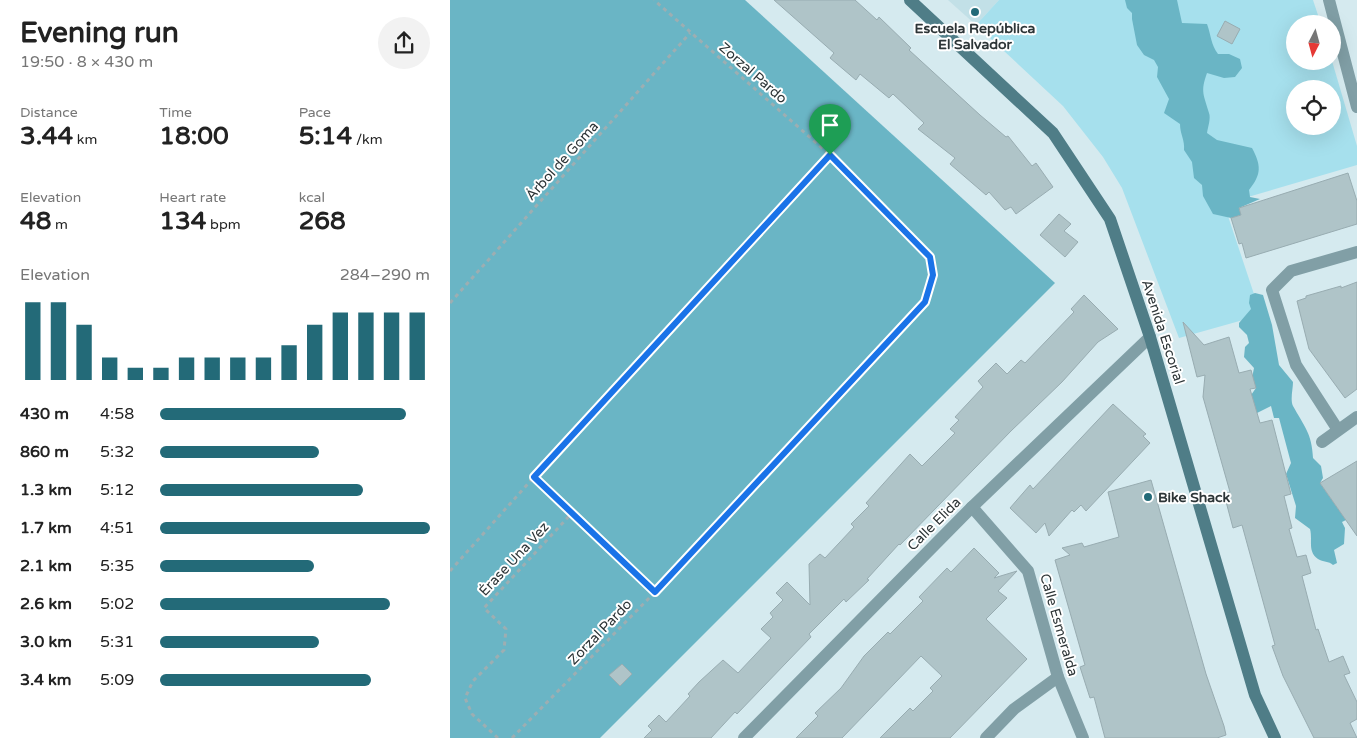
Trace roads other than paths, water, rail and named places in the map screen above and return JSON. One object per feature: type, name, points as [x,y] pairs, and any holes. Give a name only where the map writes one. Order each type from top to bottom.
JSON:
[{"type":"street","name":"Avenida Escorial","points":[[910,0],[1053,133],[1110,219],[1150,337],[1255,695],[1275,738]]},
{"type":"street","points":[[1329,0],[1357,107]]},
{"type":"street","points":[[1338,430],[1296,365],[1272,290],[1290,271],[1357,252]]},
{"type":"street","name":"Calle Elida","points":[[744,738],[972,507],[1150,337]]},
{"type":"street","points":[[1322,442],[1357,417]]},
{"type":"street","name":"Calle Esmeralda","points":[[972,507],[1028,571],[1058,677],[1083,738]]},
{"type":"street","points":[[986,738],[1014,709],[1058,677]]},
{"type":"place","name":"Escuela República El Salvador","points":[[975,12]]},
{"type":"place","name":"Bike Shack","points":[[1148,497]]}]
